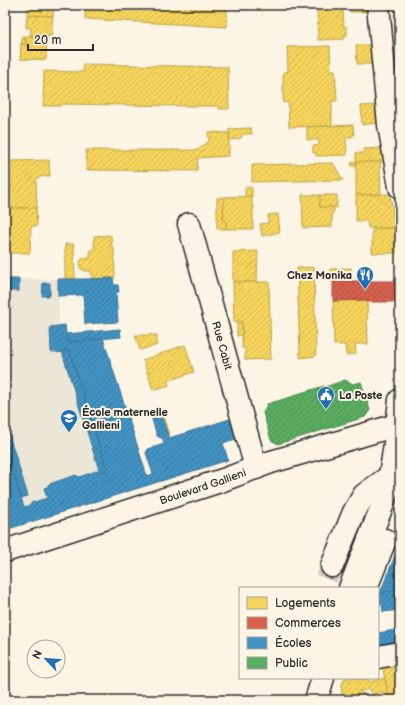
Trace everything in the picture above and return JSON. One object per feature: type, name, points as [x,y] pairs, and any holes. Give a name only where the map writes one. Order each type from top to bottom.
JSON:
[{"type":"street","points":[[378,5],[391,60],[389,125],[400,187]]},
{"type":"street","name":"Rue Cabit","points":[[189,224],[256,468]]},
{"type":"street","points":[[350,587],[384,501],[392,489],[400,400]]},
{"type":"street","name":"Boulevard Gallieni","points":[[5,551],[223,480],[271,462],[398,424]]},
{"type":"street","points":[[332,566],[354,512],[364,496],[392,489]]},
{"type":"street","points":[[366,587],[385,540]]},
{"type":"street","points":[[379,657],[400,653]]},
{"type":"street","points":[[316,700],[323,679]]},
{"type":"shaded area","name":"École maternelle Gallieni","points":[[5,279],[58,279],[59,326],[65,325],[67,342],[103,338],[147,476],[5,530]]},
{"type":"building: Logements","points":[[28,5],[54,5],[53,16],[27,15]]},
{"type":"building: Logements","points":[[85,5],[227,5],[227,27],[85,19]]},
{"type":"building: Logements","points":[[350,5],[369,5],[370,12],[350,12]]},
{"type":"building: Logements","points":[[395,5],[400,5],[400,14],[396,14]]},
{"type":"building: Logements","points":[[343,9],[344,27],[347,27],[347,36],[344,36],[344,39],[318,40],[317,10]]},
{"type":"building: Logements","points":[[396,14],[400,14],[400,40],[397,38]]},
{"type":"building: Logements","points":[[27,15],[53,16],[51,36],[30,36],[31,28],[26,28]]},
{"type":"building: Logements","points":[[22,36],[47,36],[46,60],[20,59],[21,44],[26,45],[26,39],[22,39]]},
{"type":"building: Logements","points":[[22,39],[26,39],[26,45],[21,44]]},
{"type":"building: Logements","points":[[356,45],[372,45],[373,64],[357,64]]},
{"type":"building: Logements","points":[[330,46],[331,70],[335,70],[337,101],[332,101],[332,126],[289,127],[288,102],[283,103],[283,72],[288,72],[287,47]]},
{"type":"building: Logements","points":[[83,64],[228,67],[229,109],[219,109],[219,106],[61,104],[60,106],[43,106],[44,71],[83,72]]},
{"type":"building: Logements","points":[[376,105],[377,123],[362,125],[361,106]]},
{"type":"building: Logements","points":[[353,125],[354,135],[352,137],[346,137],[347,155],[316,156],[316,153],[313,153],[313,146],[319,145],[319,140],[307,140],[307,127]]},
{"type":"building: Logements","points":[[251,128],[252,134],[242,134],[242,137],[239,139],[229,140],[229,129]]},
{"type":"building: Logements","points":[[208,132],[229,133],[229,156],[198,158],[197,171],[86,170],[86,150],[198,150],[209,141]]},
{"type":"building: Logements","points":[[382,148],[384,162],[356,162],[356,153],[364,153],[364,149]]},
{"type":"building: Logements","points":[[49,160],[50,176],[39,177],[36,179],[37,208],[7,208],[7,189],[10,189],[9,161]]},
{"type":"building: Logements","points":[[352,162],[356,162],[356,166],[351,166]]},
{"type":"building: Logements","points":[[356,162],[380,162],[381,195],[356,195]]},
{"type":"building: Logements","points":[[333,163],[343,180],[252,182],[252,165]]},
{"type":"building: Logements","points":[[245,187],[252,188],[252,196],[245,197]]},
{"type":"building: Logements","points":[[390,194],[396,228],[368,228],[367,221],[356,221],[356,195]]},
{"type":"building: Logements","points":[[302,195],[320,195],[320,207],[334,207],[334,212],[332,212],[332,227],[303,228]]},
{"type":"building: Logements","points":[[320,195],[337,195],[337,208],[320,207]]},
{"type":"building: Logements","points":[[252,196],[252,206],[254,206],[253,229],[226,229],[226,221],[223,221],[224,197]]},
{"type":"building: Logements","points":[[224,197],[223,221],[226,221],[226,229],[217,229],[217,198]]},
{"type":"building: Logements","points":[[5,208],[36,208],[37,226],[31,226],[30,253],[5,253]]},
{"type":"building: Logements","points":[[278,214],[280,232],[262,236],[260,224],[268,223],[268,215]]},
{"type":"building: Logements","points":[[396,228],[400,253],[372,253],[372,229]]},
{"type":"building: Logements","points":[[110,235],[112,248],[114,248],[115,278],[92,279],[91,271],[84,271],[80,268],[80,262],[82,259],[90,258],[90,250],[94,250],[94,236]]},
{"type":"building: Logements","points":[[65,244],[74,244],[75,279],[65,279]]},
{"type":"building: Logements","points":[[258,251],[257,282],[233,282],[233,252]]},
{"type":"building: Logements","points":[[314,267],[316,356],[300,358],[297,268]]},
{"type":"building: Logements","points":[[351,268],[352,281],[330,281],[330,269]]},
{"type":"building: Logements","points":[[233,282],[269,282],[271,359],[245,360],[245,348],[242,348],[242,322],[234,322]]},
{"type":"building: Logements","points":[[366,300],[368,344],[355,344],[356,354],[346,355],[345,345],[334,345],[333,301]]},
{"type":"building: Logements","points":[[237,322],[242,322],[242,335],[237,336]]},
{"type":"building: Logements","points":[[135,335],[157,335],[157,345],[140,350]]},
{"type":"building: Logements","points":[[185,345],[194,372],[167,381],[169,385],[153,390],[143,360]]},
{"type":"building: Logements","points":[[161,409],[170,438],[159,410]]},
{"type":"building: Logements","points":[[400,662],[400,700],[389,700],[382,665]]},
{"type":"building: Logements","points":[[385,678],[389,700],[375,700],[384,698],[383,692],[370,695],[370,689],[360,691],[361,693],[364,693],[365,700],[343,700],[341,686],[344,679],[369,679],[369,682]]},
{"type":"building: Commerces","name":"Chez Monika","points":[[333,281],[398,281],[395,302],[366,302],[366,300],[333,301]]},
{"type":"building: Écoles","points":[[113,278],[114,285],[118,285],[119,292],[116,292],[118,322],[85,324],[83,295],[58,296],[58,279]]},
{"type":"building: Écoles","points":[[5,279],[19,279],[19,291],[5,291]]},
{"type":"building: Écoles","points":[[43,283],[50,283],[50,296],[42,296]]},
{"type":"building: Écoles","points":[[65,325],[67,342],[103,338],[147,476],[153,474],[146,453],[148,449],[164,444],[163,439],[157,436],[150,413],[159,410],[169,438],[233,418],[239,438],[223,443],[228,460],[5,530],[5,446],[24,507],[47,498],[44,488],[49,484],[76,475],[79,477],[99,470],[102,472],[107,470],[69,350],[58,353],[51,352],[50,327]]},
{"type":"building: Écoles","points":[[120,329],[121,337],[67,342],[66,334]]},
{"type":"building: Écoles","points":[[69,350],[107,470],[102,472],[99,470],[62,352]]},
{"type":"building: Écoles","points":[[5,422],[28,496],[21,498],[5,446]]},
{"type":"building: Écoles","points":[[400,543],[400,590],[380,593]]},
{"type":"building: Écoles","points":[[400,590],[400,610],[383,612],[382,604],[379,605],[380,593]]},
{"type":"building: Écoles","points":[[400,629],[400,643],[379,647],[379,633]]},
{"type":"building: Public","points":[[345,380],[353,384],[361,382],[370,410],[365,417],[278,444],[271,440],[263,413],[267,404]]},
{"type":"tunnel","points":[[327,579],[332,566]]},
{"type":"place","name":"Chez Monika","points":[[365,290]]},
{"type":"place","name":"La Poste","points":[[326,410]]},
{"type":"place","name":"École maternelle Gallieni","points":[[69,433]]}]
